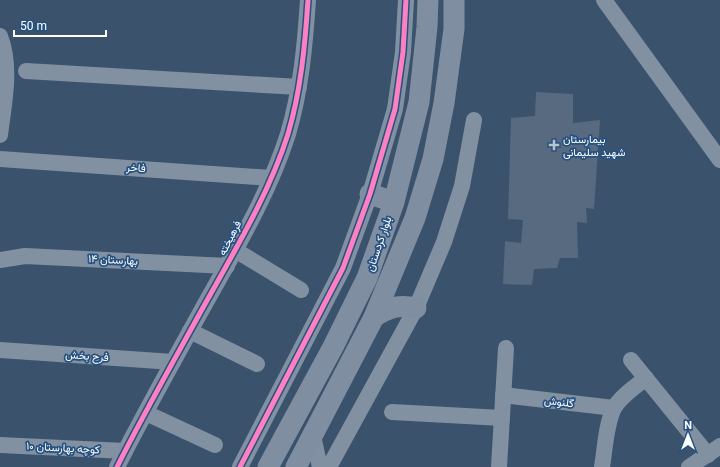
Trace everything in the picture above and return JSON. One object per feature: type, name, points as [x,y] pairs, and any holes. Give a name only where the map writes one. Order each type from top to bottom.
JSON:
[{"type":"main road","name":"بلوار کردستان","points":[[268,467],[333,347],[367,278],[394,202],[419,102],[427,27],[428,0]]},
{"type":"main road","name":"بلوار کردستان","points":[[296,467],[374,317],[415,218],[433,159],[444,103],[454,30],[454,0]]},
{"type":"main road","points":[[370,194],[394,202]]},
{"type":"main road","points":[[374,317],[396,306],[416,308]]},
{"type":"street","name":"فرهیخته","points":[[116,467],[227,266],[272,178],[288,134],[299,86],[305,50],[308,0]]},
{"type":"street","points":[[240,467],[343,268],[370,194],[395,109],[403,52],[406,0]]},
{"type":"street","points":[[604,0],[720,160]]},
{"type":"street","points":[[0,36],[3,45],[3,65],[7,72],[1,125]]},
{"type":"street","points":[[26,71],[299,86]]},
{"type":"street","points":[[329,467],[416,308],[444,242],[462,186],[474,120]]},
{"type":"street","name":"فاخر","points":[[0,159],[272,178]]},
{"type":"street","points":[[235,250],[301,290]]},
{"type":"street","name":"بهارستان ۱۴","points":[[0,260],[25,256],[227,266]]},
{"type":"street","points":[[190,331],[257,364]]},
{"type":"street","points":[[499,467],[506,348]]},
{"type":"street","name":"فرح بخش","points":[[0,350],[173,362]]},
{"type":"street","points":[[631,360],[714,450],[689,467]]},
{"type":"street","points":[[602,467],[608,427],[614,408],[625,395],[646,378]]},
{"type":"street","name":"گلنوش","points":[[503,395],[614,408]]},
{"type":"street","points":[[392,412],[502,418]]},
{"type":"street","points":[[146,413],[215,445]]},
{"type":"street","points":[[313,436],[320,467]]},
{"type":"street","name":"کوچه بهارستان ۱۰","points":[[0,445],[125,451]]},
{"type":"building","points":[[536,92],[573,94],[573,123],[600,120],[594,209],[586,208],[587,223],[577,222],[578,258],[560,258],[557,268],[534,269],[532,285],[503,284],[505,241],[521,243],[523,220],[508,219],[511,118],[535,116]]},
{"type":"cycle path","points":[[117,467],[237,247],[260,203],[280,157],[288,134],[296,101],[304,51],[308,0]]},
{"type":"cycle path","points":[[240,467],[343,268],[370,194],[395,109],[403,52],[406,0]]},
{"type":"place","name":"بیمارستان شهید سلیمانی","points":[[554,145]]}]
